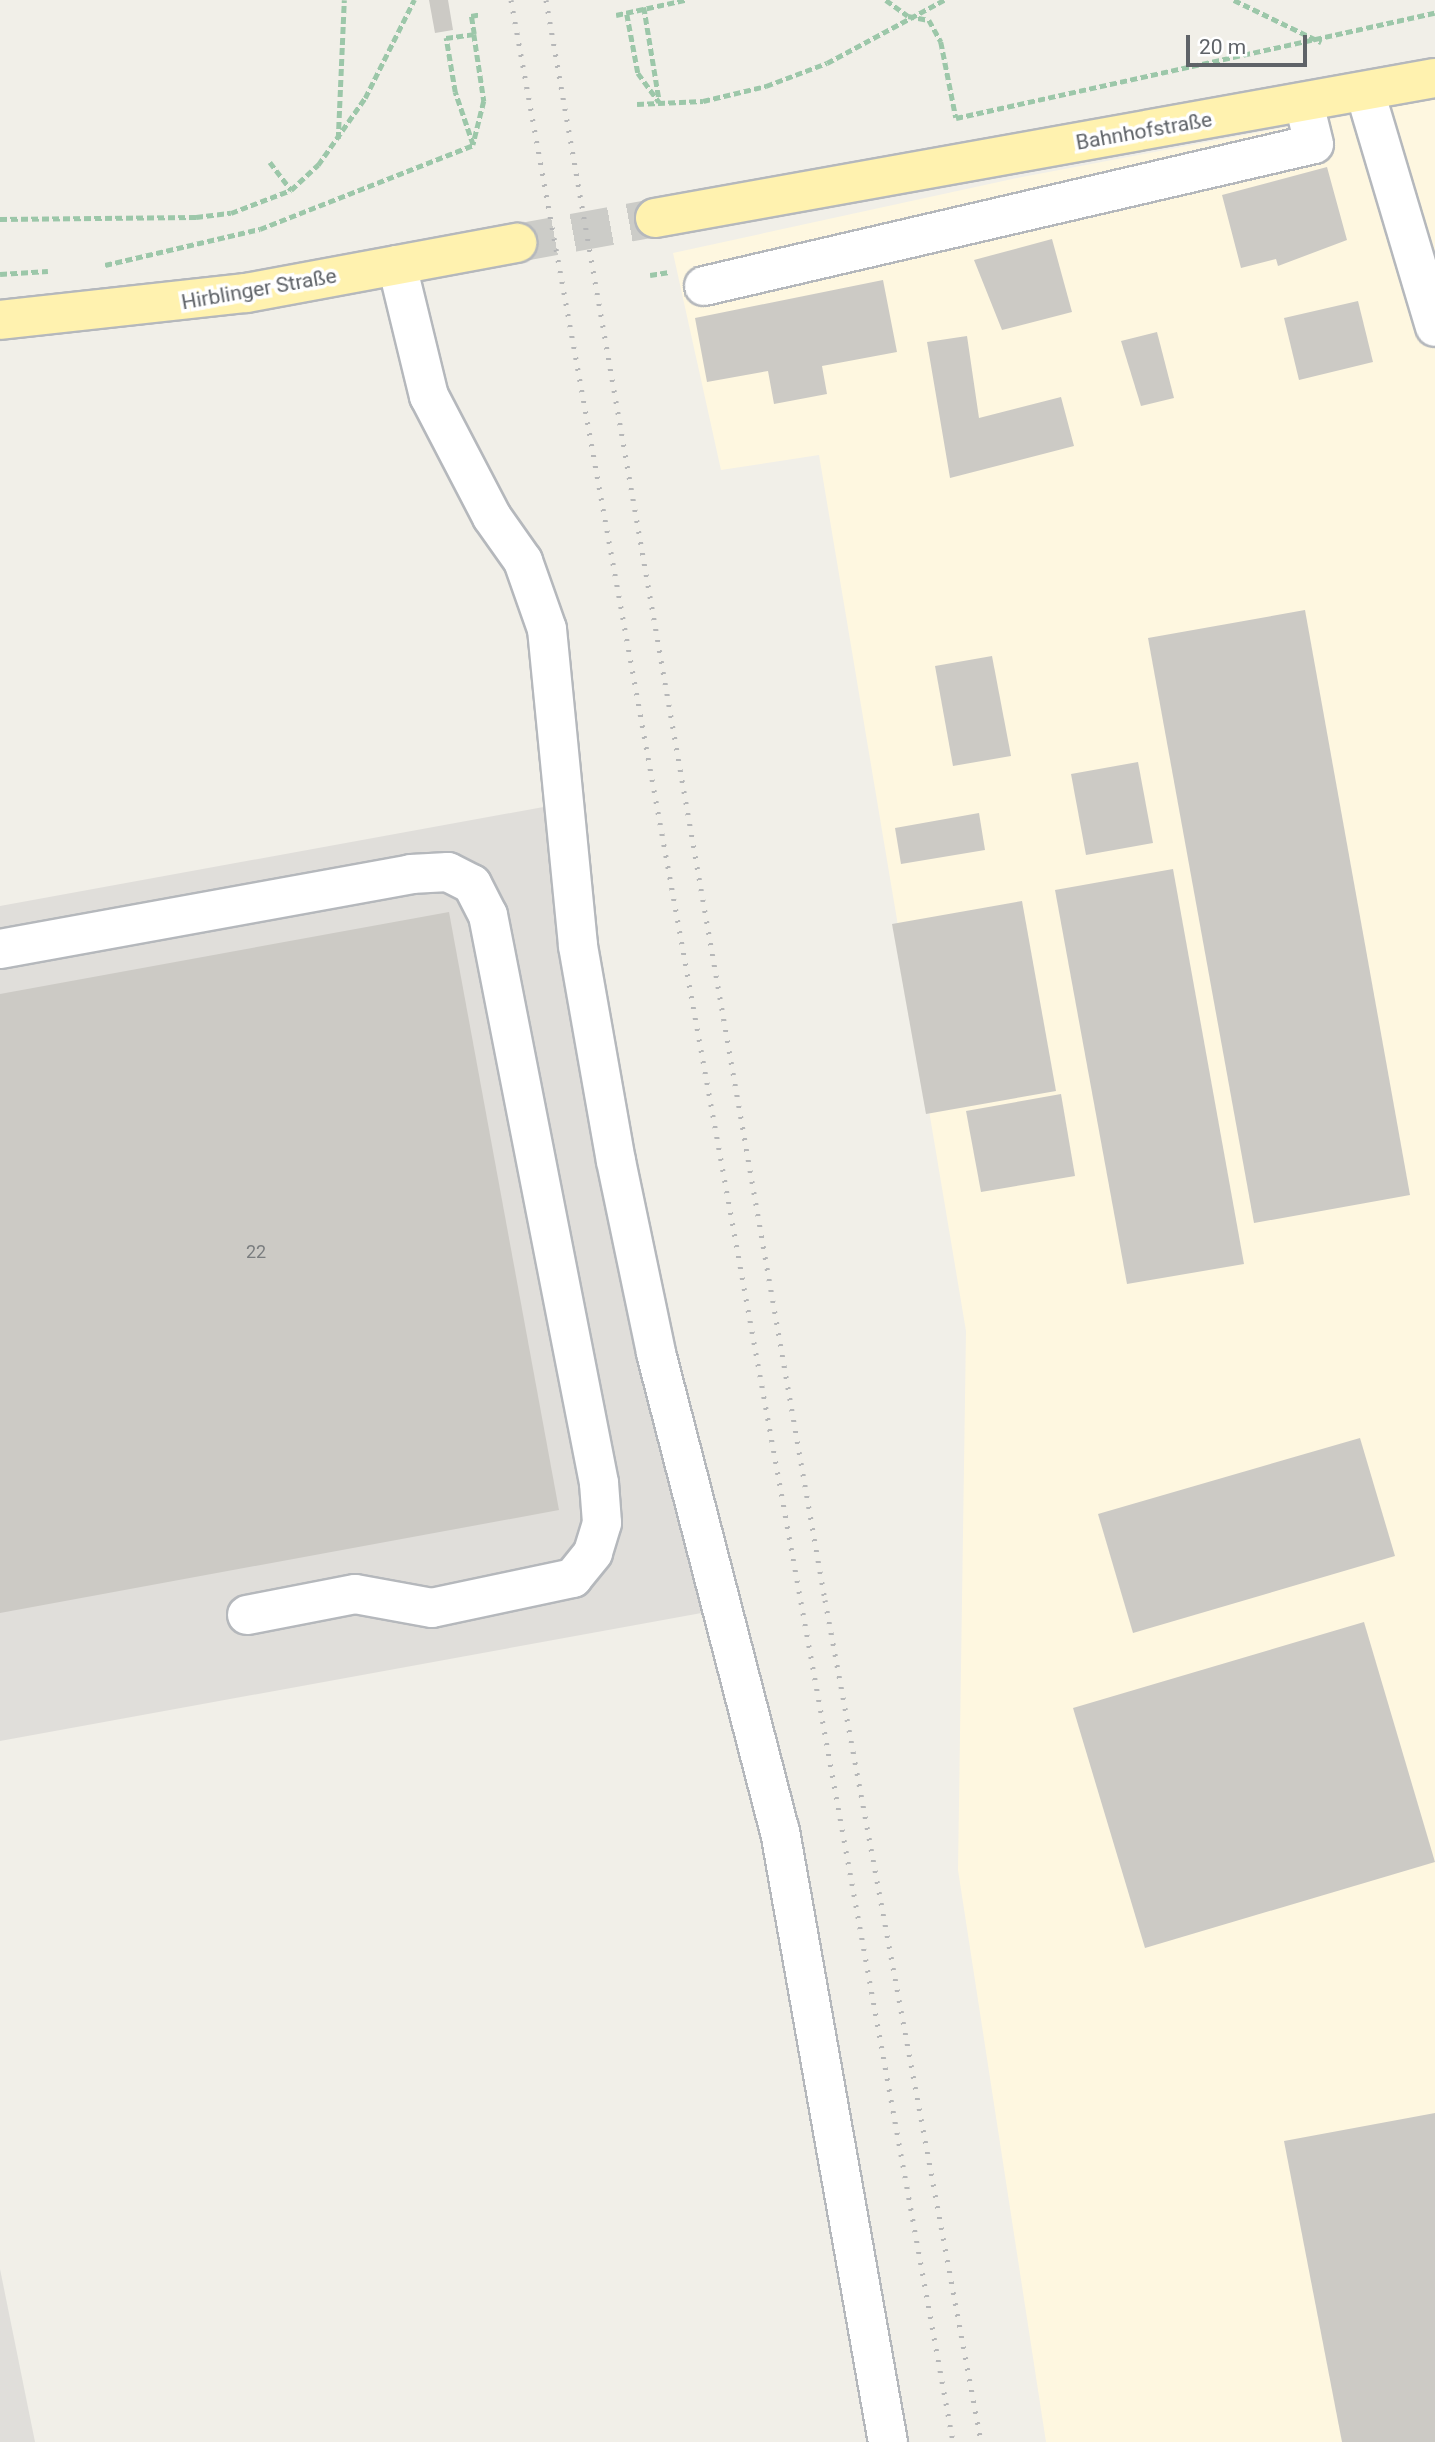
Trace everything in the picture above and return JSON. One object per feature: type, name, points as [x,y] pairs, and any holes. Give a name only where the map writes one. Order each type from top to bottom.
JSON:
[{"type":"main road","name":"Bahnhofstraße","points":[[655,218],[1435,78]]},
{"type":"main road","name":"Hirblinger Straße","points":[[0,320],[139,309],[517,243]]},
{"type":"street","points":[[1365,92],[1435,327]]},
{"type":"street","points":[[704,286],[1314,144],[1304,103]]},
{"type":"street","points":[[397,265],[429,396],[492,517],[523,561],[547,629],[579,946],[616,1161],[656,1353],[780,1831],[888,2442]]},
{"type":"street","points":[[0,949],[411,874],[448,872],[472,884],[488,915],[599,1483],[602,1523],[593,1553],[573,1578],[432,1608],[355,1594],[247,1615]]},
{"type":"path","points":[[338,140],[344,0]]},
{"type":"path","points":[[0,219],[196,217],[231,213],[291,190],[338,140],[414,0]]},
{"type":"path","points":[[616,15],[685,0]]},
{"type":"path","points":[[886,0],[908,16],[929,20],[941,42],[956,118],[1322,42],[1435,13]]},
{"type":"path","points":[[637,104],[703,101],[766,86],[827,63],[908,16],[944,0]]},
{"type":"path","points":[[1234,0],[1322,42]]},
{"type":"path","points":[[644,7],[660,102]]},
{"type":"path","points":[[473,145],[484,101],[471,16],[481,14]]},
{"type":"path","points":[[627,14],[638,73],[660,102]]},
{"type":"path","points":[[473,145],[455,92],[446,38],[474,34]]},
{"type":"path","points":[[98,267],[260,229],[473,145]]},
{"type":"path","points":[[270,162],[291,190]]},
{"type":"path","points":[[0,274],[61,271]]},
{"type":"shaded area","points":[[1435,99],[1435,2442],[1046,2442],[958,1870],[966,1331],[819,455],[721,470],[673,253],[1022,177]]},
{"type":"shaded area","points":[[549,806],[564,949],[630,1332],[707,1612],[0,1741],[0,906]]},
{"type":"shaded area","points":[[0,2269],[35,2442],[0,2442]]},
{"type":"building","points":[[429,0],[448,0],[453,30],[435,33]]},
{"type":"building","points":[[1327,167],[1347,240],[1278,266],[1276,259],[1241,268],[1222,195]]},
{"type":"building","points":[[1052,239],[1072,312],[1002,330],[974,260]]},
{"type":"building","points":[[883,280],[897,352],[822,366],[827,394],[774,404],[768,371],[707,382],[695,318]]},
{"type":"building","points":[[1358,301],[1373,362],[1299,380],[1284,318]]},
{"type":"building","points":[[1157,332],[1174,398],[1141,406],[1121,341]]},
{"type":"building","points":[[967,336],[979,418],[1061,397],[1074,446],[950,478],[927,342]]},
{"type":"building","points":[[1305,610],[1410,1195],[1254,1223],[1148,638]]},
{"type":"building","points":[[992,656],[1011,756],[953,766],[935,666]]},
{"type":"building","points":[[1138,762],[1153,843],[1086,855],[1071,774]]},
{"type":"building","points":[[979,813],[985,850],[901,864],[895,828]]},
{"type":"building","points":[[1173,869],[1244,1264],[1127,1284],[1055,890]]},
{"type":"building","points":[[1022,901],[1056,1091],[926,1114],[892,924]]},
{"type":"building","points":[[449,912],[559,1510],[0,1613],[0,994]]},
{"type":"building","points":[[1061,1094],[1075,1176],[981,1192],[966,1111]]},
{"type":"building","points":[[1360,1438],[1395,1556],[1133,1633],[1098,1514]]},
{"type":"building","points":[[1364,1622],[1435,1862],[1145,1948],[1073,1708]]},
{"type":"building","points":[[1435,2113],[1435,2442],[1342,2442],[1284,2141]]},
{"type":"tunnel","points":[[517,243],[655,218]]},
{"type":"railway","points":[[511,0],[953,2442]]},
{"type":"railway","points":[[546,0],[825,1600],[981,2442]]}]
